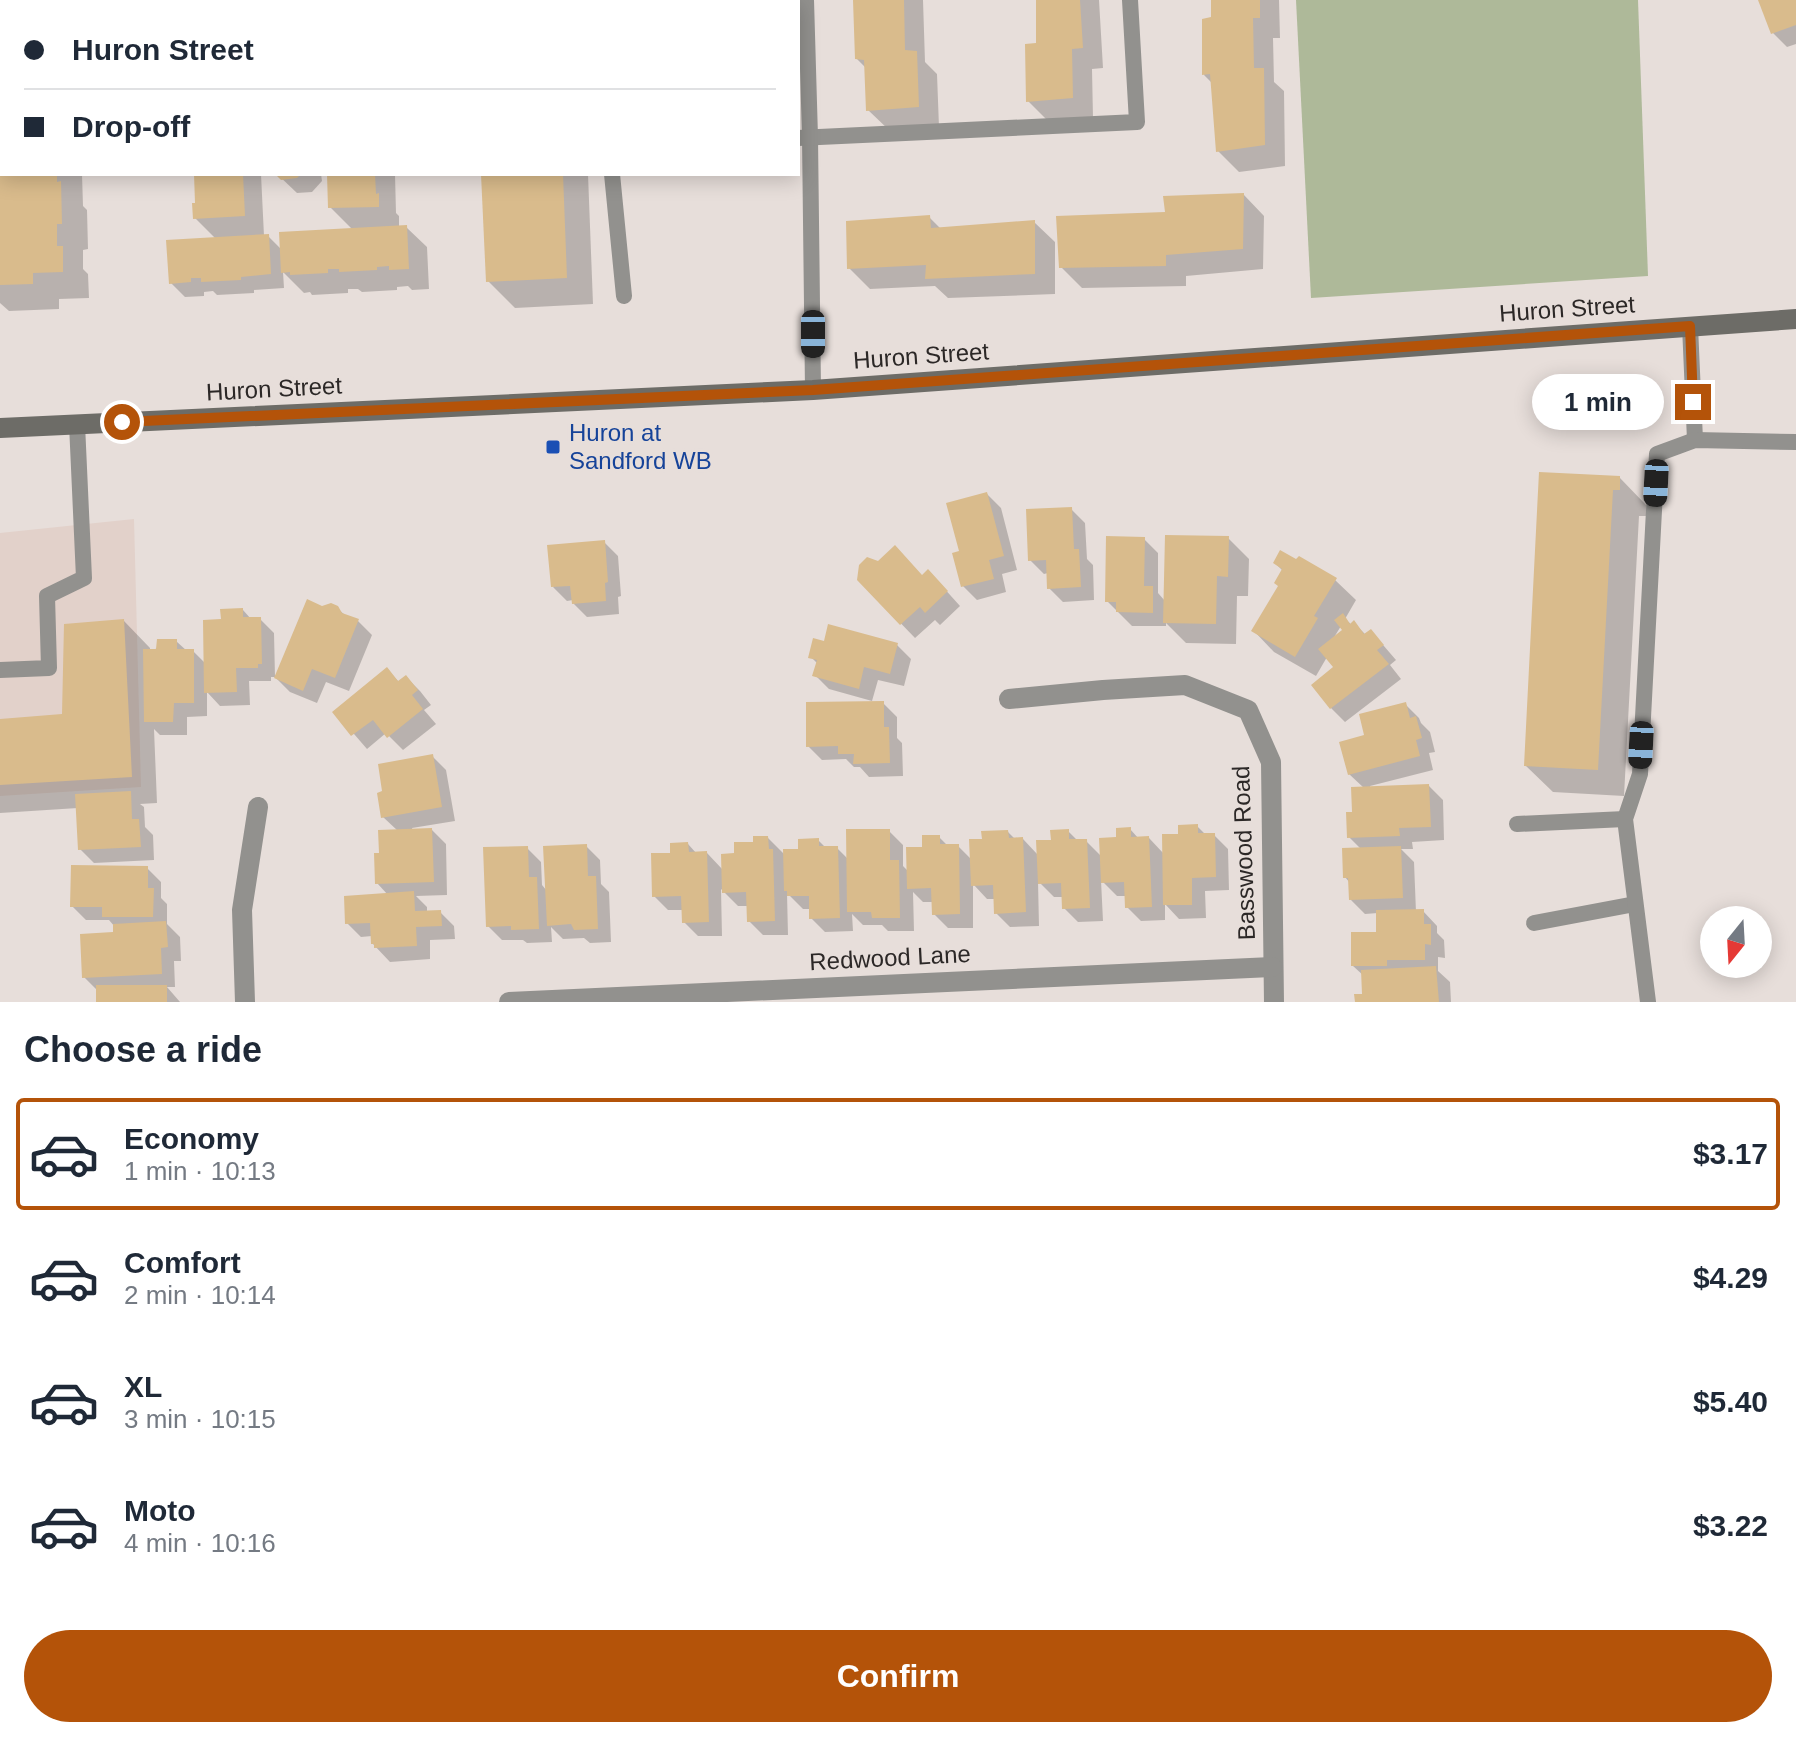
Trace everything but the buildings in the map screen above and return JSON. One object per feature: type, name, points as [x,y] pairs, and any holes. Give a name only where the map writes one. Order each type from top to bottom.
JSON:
[{"type":"main road","name":"Huron Street","points":[[0,428],[813,390],[1796,319]]},
{"type":"street","name":"Basswood Road","points":[[1009,699],[1185,685],[1248,710],[1271,762],[1274,1002]]},
{"type":"street","points":[[245,1002],[242,910],[258,807]]},
{"type":"street","name":"Redwood Lane","points":[[509,1002],[1272,967]]},
{"type":"lane","points":[[806,0],[804,137],[813,390]]},
{"type":"lane","points":[[804,137],[1137,122],[1130,0]]},
{"type":"lane","points":[[612,176],[624,296]]},
{"type":"lane","points":[[1690,326],[1695,440]]},
{"type":"lane","points":[[0,670],[49,668],[47,596],[84,578],[77,424]]},
{"type":"lane","points":[[1648,1002],[1625,819],[1640,774],[1657,454],[1695,440],[1796,442]]},
{"type":"lane","points":[[1517,824],[1625,819]]},
{"type":"lane","points":[[1534,923],[1635,904]]},
{"type":"shaded area","points":[[134,519],[141,787],[0,796],[0,533]]},
{"type":"green space","points":[[1296,0],[1638,0],[1648,276],[1311,298]]},
{"type":"place","name":"Huron at Sandford WB","points":[[553,447]]},
{"type":"route","points":[[122,422],[813,390],[1690,326],[1693,402]]}]
